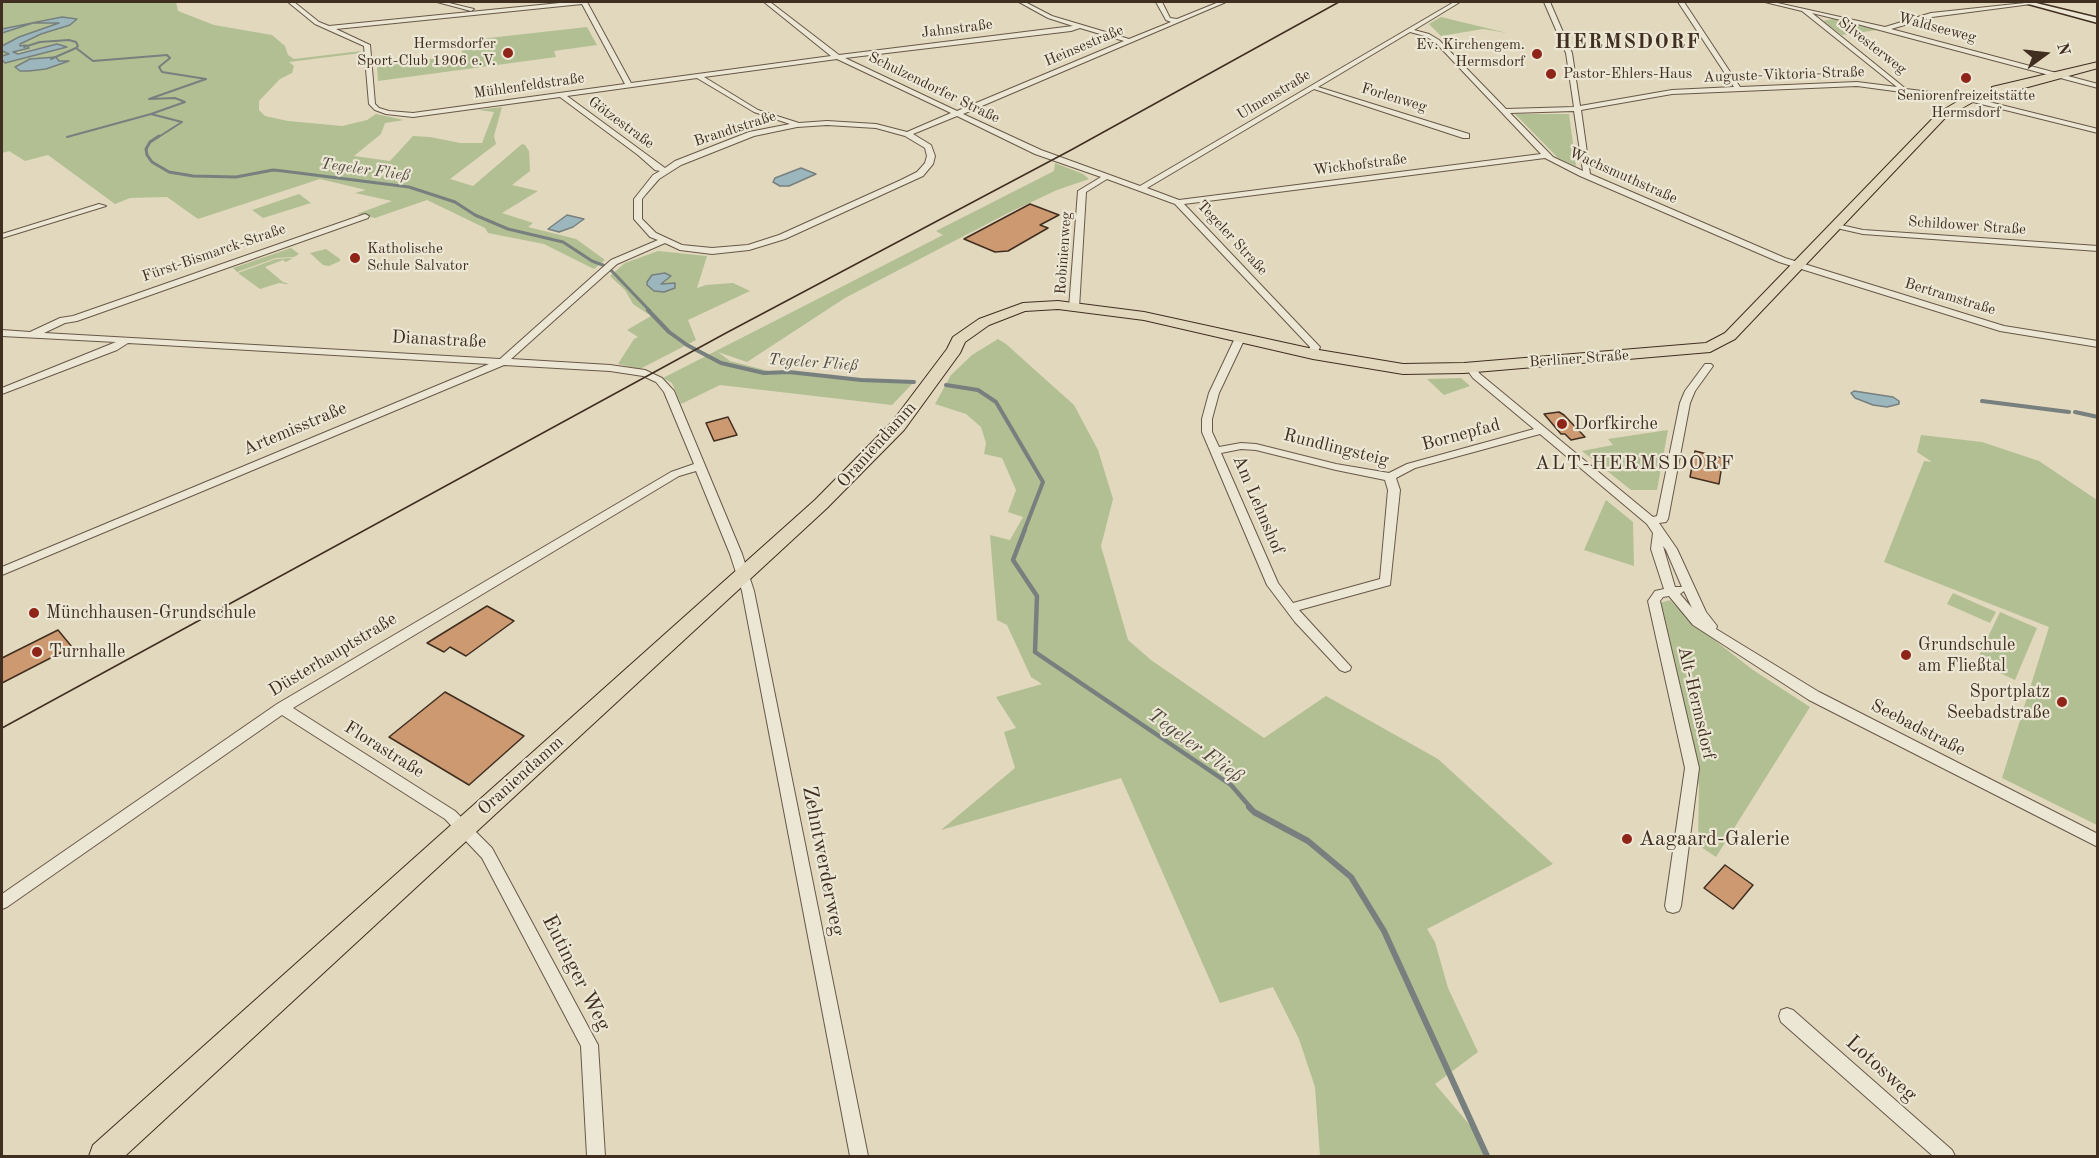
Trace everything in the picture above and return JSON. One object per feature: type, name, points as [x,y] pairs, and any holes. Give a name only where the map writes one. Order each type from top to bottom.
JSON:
[{"type":"main road","points":[[2028,2],[2097,21]]},
{"type":"main road","name":"Berliner Straße","points":[[930,383],[955,350],[958,340],[969,331],[1008,312],[1038,305],[1058,304],[1135,315],[1313,354],[1403,369],[1470,368],[1674,352],[1710,346],[1735,331],[1929,127],[1953,106],[1988,93],[2001,92],[2008,88],[2092,66]]},
{"type":"main road","name":"Oraniendamm","points":[[115,1153],[464,828],[866,461],[898,426],[930,383]]},
{"type":"street","name":"Mühlenfeldstraße","points":[[291,2],[327,28],[358,39],[367,45],[371,102],[377,109],[388,113],[423,114],[838,57]]},
{"type":"street","points":[[440,2],[476,10],[476,12]]},
{"type":"street","points":[[327,28],[583,2],[629,86]]},
{"type":"street","name":"Schulzendorfer Straße","points":[[767,2],[838,57],[1038,152],[1104,176]]},
{"type":"street","points":[[1022,2],[1050,17],[1129,41]]},
{"type":"street","points":[[1159,2],[1168,19],[1176,21]]},
{"type":"street","name":"Heinsestraße","points":[[957,115],[1222,2]]},
{"type":"street","name":"Ulmenstraße","points":[[1142,188],[1458,2]]},
{"type":"street","points":[[1546,2],[1569,53],[1587,172],[1583,174]]},
{"type":"street","points":[[1681,2],[1738,89]]},
{"type":"street","name":"Waldseeweg","points":[[1768,2],[1885,29],[2097,86]]},
{"type":"street","name":"Silvesterweg","points":[[1797,2],[1802,9],[1903,89]]},
{"type":"street","points":[[1885,29],[1931,15],[2028,2]]},
{"type":"street","name":"Jahnstraße","points":[[838,57],[1071,29],[1079,26]]},
{"type":"street","name":"Wachsmuthstraße","points":[[1409,30],[1427,34],[1437,41],[1546,156],[1797,265]]},
{"type":"street","points":[[699,77],[756,111],[795,122],[797,125]]},
{"type":"street","name":"Auguste-Viktoria-Straße","points":[[1504,111],[1578,109],[1666,93],[1857,84],[1970,99],[2097,131]]},
{"type":"street","name":"Forlenweg","points":[[1313,87],[1466,136]]},
{"type":"street","name":"Götzestraße","points":[[563,96],[658,168],[664,170]]},
{"type":"street","points":[[908,134],[957,115]]},
{"type":"street","name":"Brandtstraße","points":[[863,124],[908,134],[930,151],[929,164],[920,174],[782,237],[749,248],[690,249],[663,241],[644,227],[637,210],[638,199],[664,170],[736,140],[797,125],[863,124]]},
{"type":"street","name":"Wickhofstraße","points":[[1178,202],[1546,156]]},
{"type":"street","name":"Tegeler Straße","points":[[1104,176],[1178,202],[1315,347],[1313,354]]},
{"type":"street","name":"Robinienweg","points":[[1074,308],[1082,191],[1104,176]]},
{"type":"street","points":[[2,236],[102,206]]},
{"type":"street","name":"Fürst-Bismarck-Straße","points":[[32,335],[63,320],[74,319],[364,216]]},
{"type":"street","name":"Schildower Straße","points":[[1835,225],[1863,232],[2097,249]]},
{"type":"street","name":"Artemisstraße","points":[[2,571],[502,362],[614,262],[663,241]]},
{"type":"street","name":"Bertramstraße","points":[[1797,265],[2003,329],[2097,344]]},
{"type":"street","points":[[61,336],[68,330],[74,319]]},
{"type":"street","name":"Dianastraße","points":[[2,333],[631,370],[645,373],[659,380],[669,391],[744,574]]},
{"type":"street","name":"Am Lehnshof","points":[[1240,338],[1214,393],[1209,410],[1207,432],[1267,573],[1290,608],[1345,667]]},
{"type":"street","points":[[2,391],[114,348],[126,340]]},
{"type":"street","points":[[1651,521],[1662,519],[1685,403],[1708,366]]},
{"type":"street","points":[[1470,368],[1476,376],[1651,521],[1671,549],[1689,590],[1670,590],[1657,549],[1659,533]]},
{"type":"street","name":"Bornepfad","points":[[1390,477],[1411,466],[1543,430]]},
{"type":"street","name":"Rundlingsteig","points":[[1215,451],[1241,446],[1256,447],[1390,477],[1395,490],[1386,582],[1290,608]]},
{"type":"street","name":"Düsterhauptstraße","points":[[2,902],[170,783],[282,708],[675,474],[700,466]]},
{"type":"street","name":"Zehntwerderweg","points":[[744,574],[859,1156]]},
{"type":"street","name":"Seebadstraße","points":[[1670,590],[1697,622],[1814,696],[2097,841]]},
{"type":"street","name":"Alt-Hermsdorf","points":[[1670,590],[1659,594],[1654,601],[1654,609],[1692,768],[1673,906]]},
{"type":"street","name":"Seebadstraße","points":[[1689,590],[1701,614],[1725,640]]},
{"type":"street","name":"Florastraße","points":[[282,708],[450,815],[464,828]]},
{"type":"street","name":"Eutinger Weg","points":[[464,828],[487,853],[590,1045],[597,1156]]},
{"type":"street","name":"Lotosweg","points":[[1787,1016],[1946,1156]]},
{"type":"green space","points":[[2,2],[176,2],[178,11],[214,25],[272,35],[285,46],[288,55],[294,59],[361,51],[361,53],[289,62],[294,66],[292,73],[280,79],[259,101],[259,110],[265,116],[288,121],[342,126],[367,120],[376,114],[404,120],[385,123],[381,134],[354,156],[390,161],[413,136],[460,143],[482,143],[494,112],[478,110],[502,107],[494,136],[496,144],[450,179],[473,186],[522,144],[525,145],[529,151],[530,171],[512,185],[538,191],[502,213],[533,223],[528,227],[576,239],[605,260],[594,269],[544,244],[488,233],[485,228],[427,200],[375,218],[357,214],[392,201],[355,193],[366,190],[320,179],[198,219],[167,197],[130,198],[115,204],[48,155],[25,161],[9,151],[2,153],[2,60],[5,63],[57,44],[2,56]],"holes":[[[56,57],[59,61],[67,61],[46,69],[29,71],[16,69],[16,66],[30,59]]]},
{"type":"green space","points":[[1441,17],[1507,33],[1483,29],[1441,36],[1429,24]]},
{"type":"green space","points":[[1833,19],[1877,30],[1842,35],[1823,21]]},
{"type":"green space","name":"Hermsdorfer Sport-Club 1906 e.V.","points":[[587,27],[597,45],[554,51],[556,57],[378,81],[377,66],[462,55],[462,41]]},
{"type":"green space","points":[[1515,114],[1569,114],[1576,166],[1558,158]]},
{"type":"green space","points":[[1055,163],[1083,174],[1089,179],[1057,190],[1008,213],[845,298],[747,362],[718,352],[730,361],[773,372],[914,382],[892,405],[720,385],[681,404],[672,383],[663,378],[943,235],[936,231],[1054,171]]},
{"type":"green space","points":[[299,194],[311,203],[263,218],[252,210]]},
{"type":"green space","points":[[291,248],[299,254],[294,257],[276,258],[237,272],[233,268]]},
{"type":"green space","points":[[326,249],[340,261],[329,266],[323,265],[310,253]]},
{"type":"green space","points":[[658,251],[707,256],[697,288],[733,283],[750,291],[688,320],[696,340],[640,369],[618,364],[634,339],[638,337],[627,330],[651,316],[633,304],[625,290],[610,276],[625,263]]},
{"type":"green space","points":[[293,258],[265,267],[283,282],[289,284],[279,283],[260,289],[238,273],[276,259]]},
{"type":"green space","points":[[998,339],[1074,405],[1098,450],[1113,499],[1101,546],[1128,640],[1151,660],[1264,738],[1326,696],[1438,759],[1553,864],[1427,929],[1435,942],[1448,988],[1478,1052],[1435,1084],[1479,1136],[1487,1156],[1320,1156],[1315,1087],[1299,1039],[1273,987],[1220,1003],[1121,778],[941,830],[1015,768],[1004,732],[1016,728],[996,697],[1042,684],[1031,677],[1007,625],[997,620],[990,535],[1010,540],[1023,517],[1008,512],[1016,490],[1002,458],[984,454],[986,443],[981,427],[966,414],[935,404],[951,375],[972,355]]},
{"type":"green space","points":[[1461,378],[1470,386],[1444,395],[1427,379]]},
{"type":"green space","points":[[1668,430],[1657,490],[1631,490],[1582,451],[1613,445],[1608,439]]},
{"type":"green space","name":"Sportplatz Seebadstraße","points":[[1921,435],[1982,442],[2039,461],[2097,500],[2097,825],[2002,778],[2049,627],[1884,562],[1924,461],[1932,462],[1917,452]]},
{"type":"green space","points":[[1606,500],[1633,522],[1634,566],[1584,550]]},
{"type":"green space","points":[[1953,593],[1996,612],[1990,623],[1947,604]]},
{"type":"green space","points":[[1670,600],[1695,625],[1753,670],[1810,707],[1716,857],[1698,845],[1699,786],[1660,603]]},
{"type":"green space","points":[[2000,612],[2037,628],[2015,680],[1976,662]]},
{"type":"water","points":[[62,17],[77,19],[70,25],[41,34],[20,44],[20,46],[26,45],[29,48],[13,52],[18,54],[57,44],[67,47],[5,63],[2,60],[2,56],[9,54],[2,51],[2,46],[19,37],[59,23],[33,23],[2,33],[2,29]]},
{"type":"water","points":[[56,57],[59,61],[69,61],[46,69],[29,71],[20,71],[15,67],[30,59]]},
{"type":"water","points":[[801,168],[816,174],[789,186],[780,186],[773,182],[775,178]]},
{"type":"water","points":[[567,215],[584,219],[573,227],[559,232],[548,229]]},
{"type":"water","points":[[665,273],[671,276],[661,284],[675,283],[675,288],[664,292],[654,291],[647,285],[652,275]]},
{"type":"water","points":[[1854,391],[1893,397],[1899,401],[1899,404],[1887,407],[1873,405],[1855,398],[1851,393]]},
{"type":"building","points":[[1030,204],[1059,215],[1040,225],[1048,228],[1008,251],[995,252],[964,239]]},
{"type":"building","name":"Dorfkirche","points":[[1559,412],[1585,437],[1571,440],[1565,434],[1561,434],[1544,414]]},
{"type":"building","points":[[728,417],[737,435],[714,441],[706,423]]},
{"type":"building","points":[[1695,451],[1723,458],[1719,484],[1690,477]]},
{"type":"building","points":[[487,606],[514,621],[466,656],[450,647],[444,652],[427,643]]},
{"type":"building","name":"Turnhalle","points":[[58,630],[72,647],[2,683],[2,658]]},
{"type":"building","points":[[445,692],[524,736],[469,785],[389,737]]},
{"type":"building","points":[[1725,865],[1753,885],[1733,909],[1704,888]]},
{"type":"waterway","name":"Tegeler Fließ","points":[[24,47],[40,42],[69,40],[76,42],[78,46],[76,48]]},
{"type":"waterway","name":"Tegeler Fließ","points":[[51,59],[76,48]]},
{"type":"waterway","name":"Tegeler Fließ","points":[[76,48],[93,61],[167,55],[170,58],[159,67],[162,72],[206,79],[149,99],[175,98],[185,102],[151,114]]},
{"type":"waterway","points":[[67,137],[151,114]]},
{"type":"waterway","name":"Tegeler Fließ","points":[[151,114],[182,122],[157,138]]},
{"type":"waterway","name":"Tegeler Fließ","points":[[159,136],[150,142],[146,149],[147,155],[152,162],[169,172],[193,176],[236,177],[273,170],[283,171],[409,187],[455,202],[475,215],[508,229],[563,242],[592,261],[608,267],[650,311]]},
{"type":"waterway","name":"Tegeler Fließ","points":[[648,310],[669,332],[687,345],[721,363],[764,373],[789,372],[861,380],[914,382]]},
{"type":"waterway","name":"Tegeler Fließ","points":[[946,385],[978,390],[996,402],[1043,482],[1024,531]]},
{"type":"waterway","points":[[1982,401],[2069,412]]},
{"type":"waterway","points":[[2075,412],[2098,417]]},
{"type":"waterway","name":"Tegeler Fließ","points":[[1025,529],[1013,560],[1037,596],[1035,652],[1231,785],[1251,808]]},
{"type":"waterway","name":"Tegeler Fließ","points":[[1249,807],[1254,812],[1308,841],[1351,877],[1384,931],[1487,1156]]},
{"type":"tram line","points":[[2,728],[726,333],[1071,150],[1339,2]]},
{"type":"place","name":"Hermsdorfer Sport-Club 1906 e.V.","points":[[508,53]]},
{"type":"place","name":"Ev. Kirchengem. Hermsdorf","points":[[1537,54]]},
{"type":"place","name":"Pastor-Ehlers-Haus","points":[[1551,74]]},
{"type":"place","name":"Seniorenfreizeitstätte Hermsdorf","points":[[1966,78]]},
{"type":"place","name":"Katholische Schule Salvator","points":[[355,258]]},
{"type":"place","name":"Dorfkirche","points":[[1562,424]]},
{"type":"place","name":"Münchhausen-Grundschule","points":[[34,613]]},
{"type":"place","name":"Turnhalle","points":[[37,652]]},
{"type":"place","name":"Grundschule am Fließtal","points":[[1906,655]]},
{"type":"place","name":"Sportplatz Seebadstraße","points":[[2062,702]]},
{"type":"place","name":"Aagaard-Galerie","points":[[1627,839]]},
{"type":"district","name":"HERMSDORF","points":[[1628,43]]},
{"type":"district","name":"ALT-HERMSDORF","points":[[1635,464]]}]
